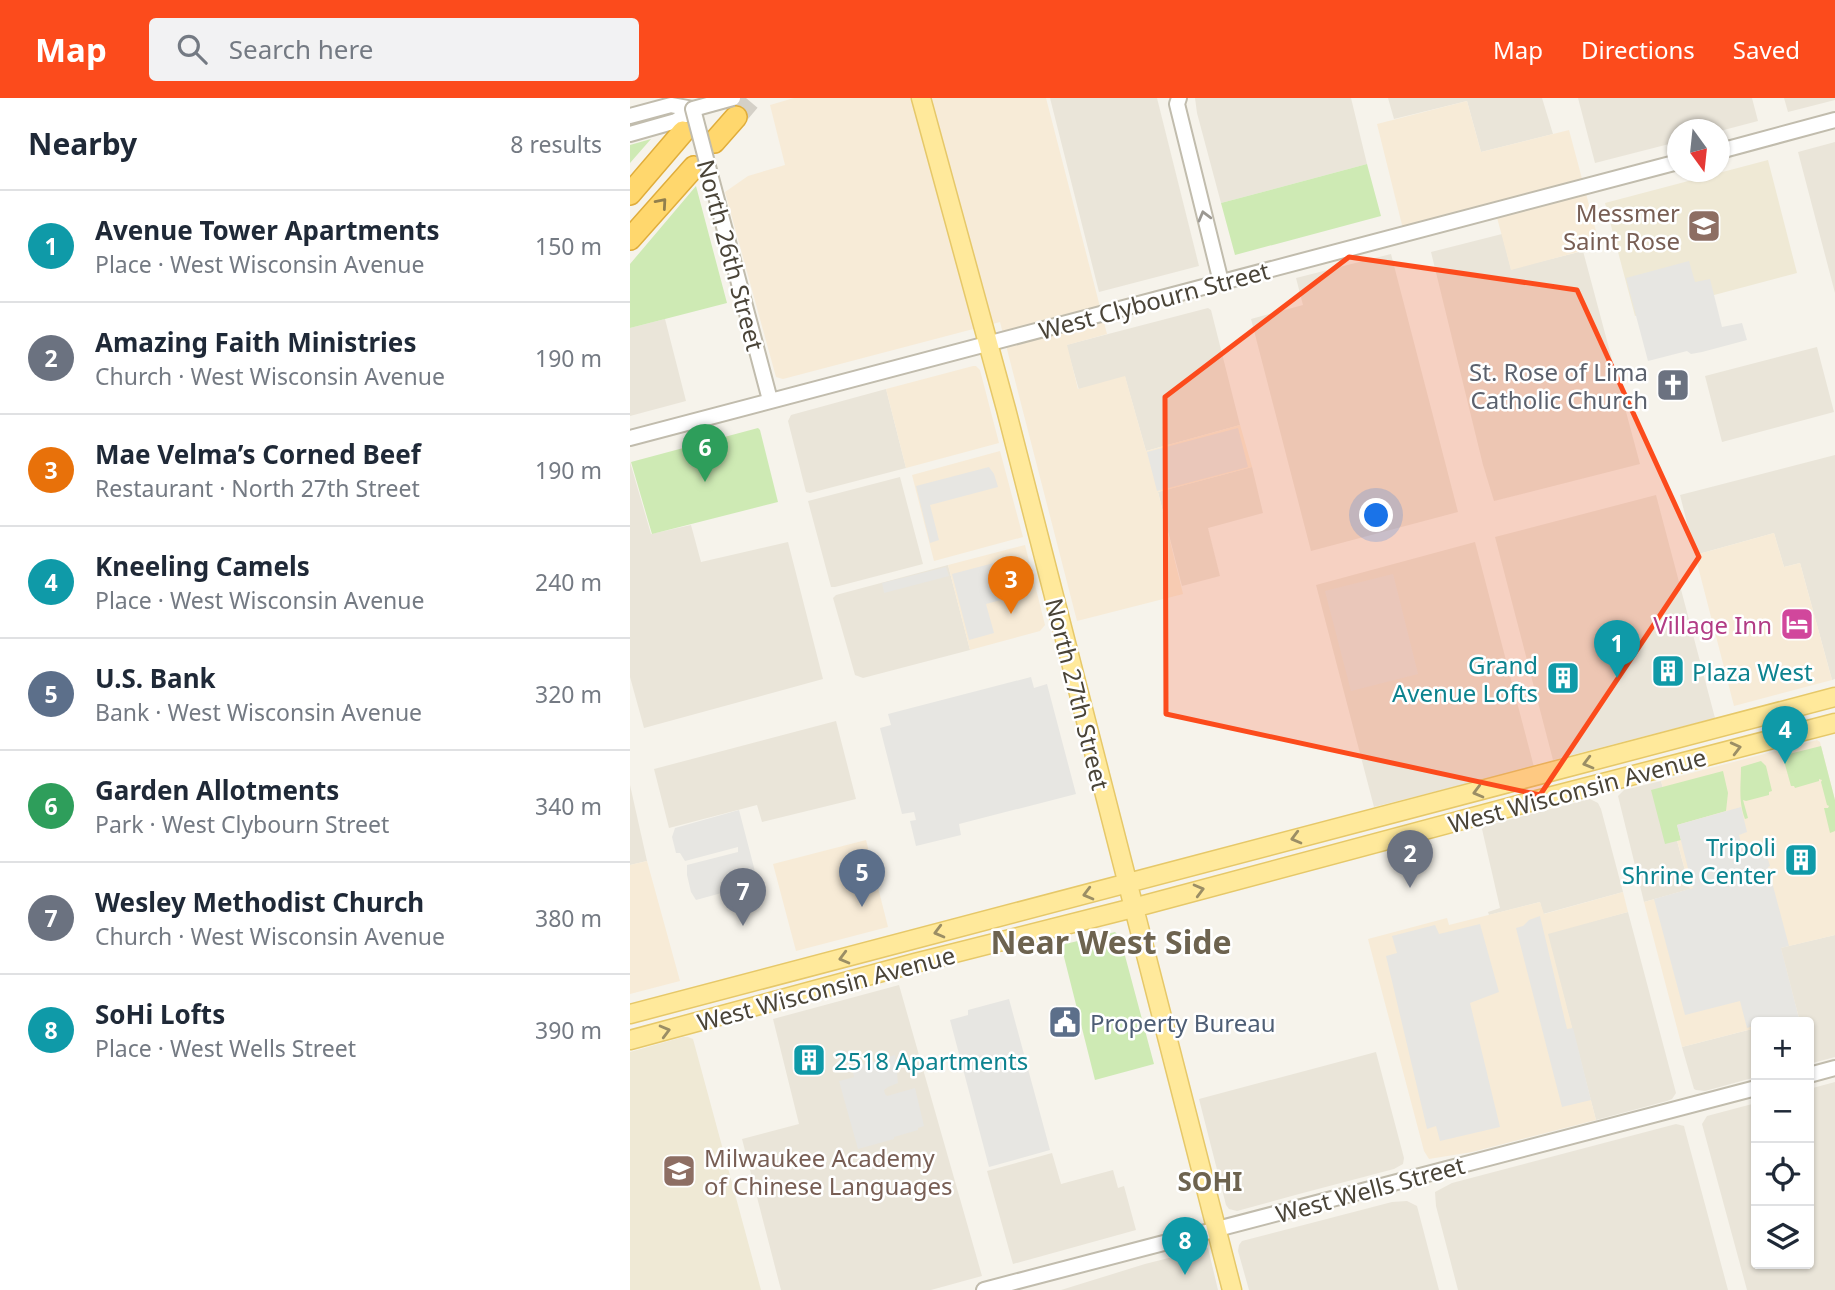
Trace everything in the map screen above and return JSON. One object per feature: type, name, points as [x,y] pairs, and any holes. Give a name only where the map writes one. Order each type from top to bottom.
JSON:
[{"type":"highway","points":[[714,142],[734,107]]},
{"type":"highway","points":[[630,194],[683,132]]},
{"type":"highway","points":[[630,239],[702,170]]},
{"type":"main road","points":[[911,98],[926,119]]},
{"type":"main road","name":"North 27th Street","points":[[921,98],[989,344],[1232,1290]]},
{"type":"main road","name":"West Wisconsin Avenue","points":[[630,1014],[1835,697]]},
{"type":"main road","name":"West Wisconsin Avenue","points":[[630,1040],[1835,723]]},
{"type":"main road","points":[[1315,860],[1327,845],[1344,840],[1362,821]]},
{"type":"street","points":[[1178,101],[1221,282]]},
{"type":"street","points":[[630,116],[671,104],[734,107]]},
{"type":"street","points":[[630,134],[676,121],[687,104]]},
{"type":"street","name":"North 26th Street","points":[[687,104],[702,170],[746,303],[770,400]]},
{"type":"street","points":[[1730,148],[1835,120]]},
{"type":"street","name":"West Clybourn Street","points":[[630,438],[1667,165]]},
{"type":"street","points":[[1814,1074],[1835,1068]]},
{"type":"street","name":"West Wells Street","points":[[984,1290],[1751,1089]]},
{"type":"highlighted area","points":[[1349,257],[1577,290],[1699,557],[1540,795],[1166,714],[1165,397]]},
{"type":"shaded area","points":[[794,98],[1046,98],[1107,334],[1067,345],[1078,389],[1125,376],[1146,451],[1240,425],[1252,467],[1158,492],[1183,594],[1077,621],[1000,322],[783,379],[776,377],[725,192],[748,176],[785,165],[770,105]]},
{"type":"shaded area","points":[[1050,98],[1157,98],[1199,266],[1099,292]]},
{"type":"shaded area","points":[[1195,98],[1351,98],[1367,164],[1221,203]]},
{"type":"shaded area","points":[[1388,98],[1542,98],[1553,134],[1481,152],[1467,101],[1394,119]]},
{"type":"shaded area","points":[[1578,98],[1752,98],[1758,121],[1730,128],[1730,119],[1667,119],[1667,145],[1595,163]]},
{"type":"shaded area","points":[[1784,98],[1835,98],[1835,100],[1788,112]]},
{"type":"shaded area","points":[[1467,101],[1481,152],[1569,130],[1600,246],[1511,270],[1495,210],[1404,233],[1377,124]]},
{"type":"shaded area","points":[[1835,142],[1835,293],[1798,152]]},
{"type":"shaded area","points":[[1768,160],[1797,273],[1635,316],[1605,203],[1685,182],[1730,182],[1730,170]]},
{"type":"shaded area","points":[[1502,234],[1511,269],[1583,251],[1640,464],[1494,501],[1431,252]]},
{"type":"shaded area","points":[[1391,254],[1458,512],[1311,551],[1251,319],[1303,305],[1296,278]]},
{"type":"shaded area","points":[[1689,261],[1695,282],[1710,279],[1722,327],[1742,323],[1747,340],[1702,352],[1691,354],[1687,351],[1648,361],[1626,278]]},
{"type":"shaded area","points":[[1208,308],[1211,310],[1240,425],[1146,451],[1125,377],[1079,390],[1066,345]]},
{"type":"shaded area","points":[[665,319],[686,401],[630,416],[630,328]]},
{"type":"shaded area","points":[[1817,347],[1834,412],[1722,442],[1705,376]]},
{"type":"shaded area","points":[[973,366],[980,370],[999,443],[906,468],[886,389]]},
{"type":"shaded area","points":[[886,389],[906,468],[806,492],[788,421],[791,415]]},
{"type":"shaded area","points":[[1238,428],[1248,467],[1157,491],[1147,452]]},
{"type":"shaded area","points":[[1000,451],[1023,537],[934,561],[912,475]]},
{"type":"shaded area","points":[[1835,455],[1835,679],[1832,680],[1800,563],[1784,567],[1774,533],[1695,555],[1680,495]]},
{"type":"shaded area","points":[[630,462],[651,534],[691,525],[701,562],[788,542],[823,679],[644,728],[630,677]]},
{"type":"shaded area","points":[[989,467],[998,487],[930,505],[939,540],[930,543],[916,486]]},
{"type":"shaded area","points":[[1252,467],[1263,513],[1208,528],[1220,576],[1182,586],[1158,492]]},
{"type":"shaded area","points":[[900,477],[923,564],[831,587],[808,501]]},
{"type":"shaded area","points":[[1656,495],[1715,718],[1553,760],[1495,537]]},
{"type":"shaded area","points":[[1774,533],[1784,567],[1800,563],[1832,680],[1734,706],[1695,555]]},
{"type":"shaded area","points":[[1475,542],[1534,767],[1374,807],[1316,585]]},
{"type":"shaded area","points":[[1025,545],[1045,625],[1040,631],[970,650],[948,565]]},
{"type":"shaded area","points":[[1009,559],[1022,562],[1030,592],[986,604],[994,633],[969,640],[952,574]]},
{"type":"shaded area","points":[[948,565],[970,650],[863,678],[855,675],[833,598]]},
{"type":"shaded area","points":[[946,567],[949,576],[884,593],[882,583]]},
{"type":"shaded area","points":[[1393,574],[1418,674],[1351,691],[1325,591]]},
{"type":"shaded area","points":[[1031,677],[1034,688],[1047,684],[1076,794],[959,824],[961,835],[916,846],[910,821],[916,820],[914,812],[902,814],[880,728],[891,725],[888,714]]},
{"type":"shaded area","points":[[836,721],[856,799],[762,822],[757,805],[669,828],[654,769]]},
{"type":"shaded area","points":[[1817,740],[1820,742],[1835,800],[1835,935],[1781,948],[1799,1017],[1751,1017],[1751,1029],[1682,1047],[1644,902],[1690,889],[1661,781]]},
{"type":"shaded area","points":[[1661,781],[1690,889],[1644,902],[1618,796],[1624,790]]},
{"type":"shaded area","points":[[630,785],[647,861],[630,865]]},
{"type":"shaded area","points":[[1590,799],[1598,803],[1601,809],[1623,892],[1543,914],[1540,902],[1489,915],[1488,912],[1500,908],[1482,829]]},
{"type":"shaded area","points":[[1741,807],[1747,832],[1739,835],[1744,855],[1762,850],[1763,854],[1766,853],[1770,866],[1768,867],[1789,946],[1781,948],[1799,1017],[1751,1017],[1751,1027],[1747,1028],[1740,1001],[1685,1015],[1654,899],[1693,888],[1677,825]]},
{"type":"shaded area","points":[[739,810],[758,883],[696,900],[691,892],[687,865],[738,852],[738,847],[685,861],[680,853],[676,853],[672,837],[675,828]]},
{"type":"shaded area","points":[[866,840],[888,927],[796,951],[773,864]]},
{"type":"shaded area","points":[[647,861],[680,981],[630,994],[630,865]]},
{"type":"shaded area","points":[[1623,892],[1628,912],[1548,934],[1596,1120],[1472,1152],[1429,1159],[1424,1151],[1368,939],[1447,918],[1449,925],[1540,902],[1544,914]]},
{"type":"shaded area","points":[[1628,912],[1676,1093],[1667,1101],[1596,1120],[1547,933]]},
{"type":"shaded area","points":[[1540,916],[1567,1029],[1573,1028],[1591,1100],[1562,1107],[1516,928]]},
{"type":"shaded area","points":[[1480,924],[1499,992],[1470,1003],[1500,1127],[1440,1141],[1436,1126],[1427,1129],[1386,956],[1397,953],[1392,936],[1435,925],[1439,934]]},
{"type":"shaded area","points":[[1835,935],[1835,1057],[1814,1063],[1814,1017],[1799,1017],[1780,948]]},
{"type":"shaded area","points":[[899,985],[982,1276],[931,1290],[781,1290],[742,1139],[799,1124],[773,1019]]},
{"type":"shaded area","points":[[1009,999],[1050,1150],[989,1167],[950,1020],[968,1015],[968,1010]]},
{"type":"shaded area","points":[[1751,1029],[1751,1078],[1705,1091],[1696,1090],[1682,1047]]},
{"type":"shaded area","name":"Milwaukee Academy of Chinese Languages","points":[[683,1037],[693,1039],[761,1290],[630,1290],[630,1052]]},
{"type":"shaded area","points":[[1376,1052],[1404,1158],[1403,1164],[1394,1169],[1237,1211],[1229,1209],[1199,1099]]},
{"type":"shaded area","points":[[895,1055],[898,1083],[884,1090],[885,1094],[887,1096],[915,1088],[924,1126],[894,1139],[858,1149],[839,1081],[854,1077],[852,1068]]},
{"type":"shaded area","points":[[1835,1082],[1835,1290],[1747,1290],[1702,1124],[1707,1116],[1751,1104],[1751,1269],[1814,1269],[1814,1088]]},
{"type":"shaded area","points":[[1676,1124],[1684,1126],[1728,1290],[1458,1290],[1436,1206],[1435,1192],[1452,1183]]},
{"type":"shaded area","points":[[1052,1153],[1061,1184],[1113,1170],[1118,1188],[1124,1186],[1136,1230],[1013,1264],[987,1171]]},
{"type":"shaded area","points":[[1407,1201],[1417,1206],[1439,1290],[1249,1290],[1238,1251],[1242,1241],[1392,1202]]},
{"type":"shaded area","points":[[1208,1248],[1218,1290],[1061,1290],[1145,1264]]},
{"type":"green space","points":[[651,139],[630,163],[630,145]]},
{"type":"green space","points":[[1367,164],[1381,216],[1235,255],[1221,203]]},
{"type":"green space","points":[[696,186],[727,303],[630,328],[630,264]]},
{"type":"green space","points":[[758,428],[778,502],[652,534],[631,462]]},
{"type":"green space","points":[[1821,746],[1835,800],[1835,831],[1830,833],[1824,808],[1829,806],[1822,780],[1795,788],[1791,786],[1784,761],[1785,755]]},
{"type":"green space","points":[[1761,761],[1766,766],[1772,791],[1769,795],[1743,800],[1748,818],[1745,819],[1741,799],[1741,767]]},
{"type":"green space","points":[[1723,771],[1728,793],[1726,811],[1677,825],[1681,840],[1665,844],[1651,790]]},
{"type":"green space","points":[[1115,932],[1120,937],[1154,1064],[1095,1080],[1061,945]]},
{"type":"tunnel","points":[[736,117],[752,98]]},
{"type":"place","name":"Messmer Saint Rose","points":[[1704,226]]},
{"type":"place","name":"St. Rose of Lima Catholic Church","points":[[1673,385]]},
{"type":"place","name":"Garden Allotments","points":[[705,482]]},
{"type":"place","name":"Mae Velma’s Corned Beef","points":[[1011,614]]},
{"type":"place","name":"Village Inn","points":[[1797,624]]},
{"type":"place","name":"Plaza West","points":[[1668,671]]},
{"type":"place","name":"Grand Avenue Lofts","points":[[1563,678]]},
{"type":"place","name":"Avenue Tower Apartments","points":[[1617,678]]},
{"type":"place","name":"Kneeling Camels","points":[[1785,764]]},
{"type":"place","name":"Tripoli Shrine Center","points":[[1801,860]]},
{"type":"place","name":"Amazing Faith Ministries","points":[[1410,888]]},
{"type":"place","name":"U.S. Bank","points":[[862,907]]},
{"type":"place","name":"Wesley Methodist Church","points":[[743,926]]},
{"type":"place","name":"Property Bureau","points":[[1065,1022]]},
{"type":"place","name":"2518 Apartments","points":[[809,1060]]},
{"type":"place","name":"Milwaukee Academy of Chinese Languages","points":[[679,1171]]},
{"type":"place","name":"SoHi Lofts","points":[[1185,1275]]},
{"type":"district","name":"Near West Side","points":[[1111,941]]},
{"type":"district","name":"SOHI","points":[[1210,1181]]}]
